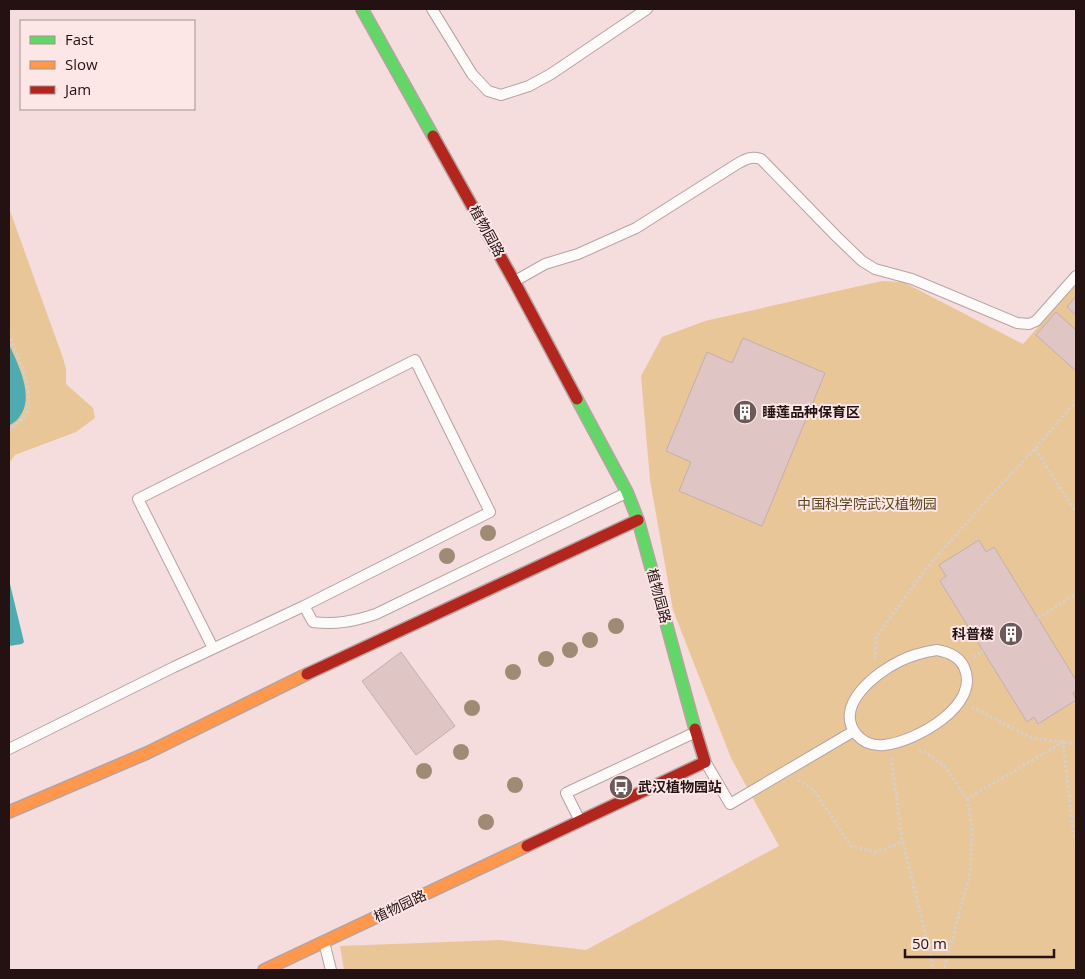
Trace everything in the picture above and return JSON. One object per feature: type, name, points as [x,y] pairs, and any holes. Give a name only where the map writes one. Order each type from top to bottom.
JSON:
[{"type":"street","name":"植物园路","points":[[264,970],[705,762],[638,520],[627,492],[514,281],[362,9]]},
{"type":"street","points":[[9,812],[146,753],[331,662],[638,520]]},
{"type":"lane","points":[[432,9],[472,74],[488,91],[501,96],[529,86],[551,74],[647,9]]},
{"type":"lane","points":[[514,281],[545,264],[578,254],[636,228],[737,164],[754,157],[761,159],[862,261],[875,269],[912,279],[1017,323],[1029,324],[1036,321],[1076,276]]},
{"type":"lane","points":[[9,749],[213,648],[304,606],[490,512],[415,360],[138,499],[213,648]]},
{"type":"lane","points":[[304,606],[313,622],[323,624],[344,623],[376,614],[627,492]]},
{"type":"lane","points":[[937,650],[956,656],[962,664],[967,679],[964,694],[960,701],[950,712],[927,730],[900,742],[875,745],[866,742],[854,731],[850,718],[850,708],[854,699],[879,674],[914,655],[937,650]]},
{"type":"lane","points":[[705,762],[730,804],[854,731]]},
{"type":"lane","points":[[580,822],[566,793],[697,732]]},
{"type":"lane","points":[[324,942],[331,970]]},
{"type":"path","points":[[9,334],[24,374],[29,395],[25,415],[9,430]]},
{"type":"path","points":[[874,661],[876,637],[926,569],[1076,401]]},
{"type":"path","points":[[1035,449],[1076,512]]},
{"type":"path","points":[[1038,618],[1076,594]]},
{"type":"path","points":[[960,701],[1032,738],[1076,744]]},
{"type":"path","points":[[967,799],[1062,742]]},
{"type":"path","points":[[1062,742],[1072,830],[1076,842]]},
{"type":"path","points":[[915,750],[923,751],[945,766],[967,799],[972,828],[970,874],[945,970]]},
{"type":"path","points":[[891,756],[904,842],[932,966],[935,970]]},
{"type":"path","points":[[785,771],[814,790],[851,846],[875,852],[904,842]]},
{"type":"green space","points":[[9,208],[63,358],[66,369],[66,384],[93,408],[95,418],[76,432],[15,455],[9,463]]},
{"type":"green space","name":"中国科学院武汉植物园","points":[[882,281],[903,282],[1023,344],[1076,285],[1076,970],[344,970],[340,946],[500,940],[586,950],[779,846],[731,758],[673,610],[650,480],[641,376],[662,337],[705,321]]},
{"type":"water","points":[[9,344],[23,379],[26,399],[19,417],[9,426]]},
{"type":"water","points":[[9,580],[24,642],[9,646]]},
{"type":"building","points":[[1076,296],[1076,315],[1067,307]]},
{"type":"building","points":[[1056,312],[1076,330],[1076,371],[1036,335]]},
{"type":"building","name":"睡莲品种保育区","points":[[743,338],[825,373],[762,526],[679,491],[691,462],[666,451],[707,352],[732,363]]},
{"type":"building","name":"科普楼","points":[[979,540],[986,552],[994,547],[1076,680],[1076,691],[1073,693],[1076,700],[1038,724],[1034,717],[1027,722],[940,581],[946,576],[939,565]]},
{"type":"building","points":[[401,652],[455,726],[416,755],[362,681]]},
{"type":"traffic: fast","points":[[362,9],[433,136]]},
{"type":"traffic: fast","points":[[577,399],[627,492],[638,520],[695,729]]},
{"type":"traffic: slow","points":[[9,812],[147,753],[307,674]]},
{"type":"traffic: slow","points":[[264,970],[527,846]]},
{"type":"traffic: jam","points":[[433,136],[577,399]]},
{"type":"traffic: jam","points":[[307,674],[638,520]]},
{"type":"traffic: jam","points":[[527,846],[705,762],[695,729]]},
{"type":"place","name":"睡莲品种保育区","points":[[745,412]]},
{"type":"place","name":"科普楼","points":[[1011,634]]},
{"type":"place","name":"武汉植物园站","points":[[621,787]]}]
